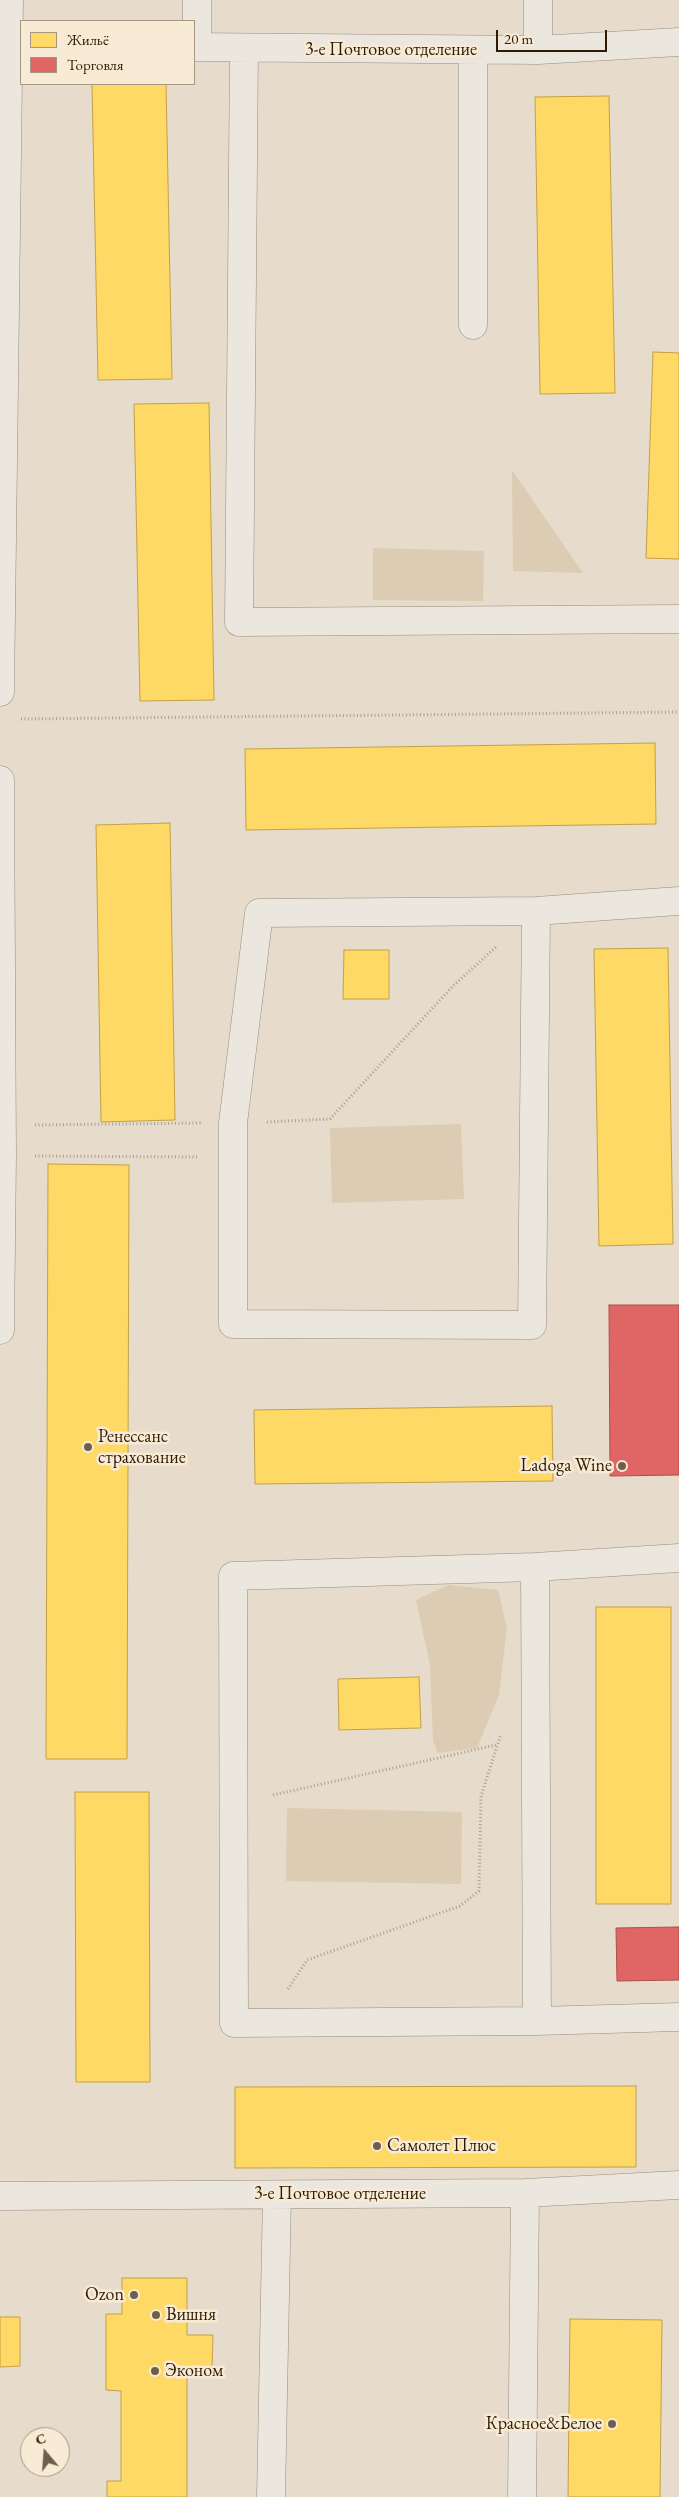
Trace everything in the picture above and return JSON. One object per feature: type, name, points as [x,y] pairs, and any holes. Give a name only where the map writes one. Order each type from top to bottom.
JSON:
[{"type":"street","points":[[0,692],[10,44],[9,0]]},
{"type":"street","points":[[196,47],[197,0]]},
{"type":"street","points":[[538,0],[538,50]]},
{"type":"street","name":"3-е Почтовое отделение","points":[[196,47],[244,49],[538,50],[679,42]]},
{"type":"street","points":[[244,49],[239,622],[679,619]]},
{"type":"street","points":[[473,50],[473,325]]},
{"type":"street","points":[[0,780],[2,1126],[0,1330]]},
{"type":"street","points":[[536,911],[532,1325],[234,1324],[233,1123],[259,913],[536,911],[679,901]]},
{"type":"street","points":[[679,1558],[535,1567],[233,1576],[234,2022],[537,2021],[679,2016]]},
{"type":"street","points":[[535,1567],[537,2021]]},
{"type":"street","name":"3-е Почтовое отделение","points":[[0,2196],[524,2193],[679,2185]]},
{"type":"street","points":[[522,2497],[524,2193]]},
{"type":"street","points":[[271,2497],[277,2195]]},
{"type":"path","points":[[20,719],[679,712]]},
{"type":"path","points":[[2,1126],[233,1123],[330,1119],[453,986],[536,911]]},
{"type":"path","points":[[2,1156],[233,1157]]},
{"type":"path","points":[[266,2023],[307,1960],[460,1906],[479,1891],[481,1796],[503,1727]]},
{"type":"path","points":[[273,1795],[497,1745]]},
{"type":"shaded area","points":[[512,470],[583,573],[513,571]]},
{"type":"shaded area","points":[[373,548],[484,551],[483,601],[373,600]]},
{"type":"shaded area","points":[[461,1124],[464,1199],[332,1203],[330,1128]]},
{"type":"shaded area","points":[[448,1585],[498,1590],[507,1628],[499,1695],[477,1748],[438,1753],[433,1741],[430,1665],[416,1600]]},
{"type":"shaded area","points":[[287,1808],[462,1812],[461,1884],[286,1881]]},
{"type":"building: Жильё","points":[[92,85],[166,85],[172,379],[98,380]]},
{"type":"building: Жильё","points":[[609,96],[615,393],[540,394],[535,97]]},
{"type":"building: Жильё","points":[[653,352],[679,353],[679,559],[646,558]]},
{"type":"building: Жильё","points":[[209,403],[214,700],[140,701],[134,404]]},
{"type":"building: Жильё","points":[[655,743],[656,824],[246,830],[245,749]]},
{"type":"building: Жильё","points":[[170,823],[175,1120],[101,1122],[96,825]]},
{"type":"building: Жильё","points":[[668,948],[673,1244],[599,1246],[594,949]]},
{"type":"building: Жильё","points":[[344,950],[389,950],[389,999],[343,999]]},
{"type":"building: Жильё","points":[[48,1164],[129,1165],[127,1759],[46,1759]]},
{"type":"building: Жильё","points":[[552,1406],[553,1481],[255,1484],[254,1410]]},
{"type":"building: Жильё","points":[[596,1607],[671,1607],[671,1904],[596,1904]]},
{"type":"building: Жильё","points":[[419,1677],[421,1728],[339,1730],[338,1679]]},
{"type":"building: Жильё","points":[[75,1792],[149,1792],[150,2082],[76,2082]]},
{"type":"building: Жильё","points":[[636,2086],[636,2167],[235,2168],[235,2087]]},
{"type":"building: Жильё","points":[[122,2278],[187,2278],[187,2335],[213,2335],[212,2370],[187,2370],[187,2497],[107,2497],[107,2481],[121,2481],[121,2391],[106,2390],[106,2314],[122,2314]]},
{"type":"building: Жильё","points":[[0,2317],[20,2317],[20,2366],[0,2367]]},
{"type":"building: Жильё","points":[[570,2319],[662,2320],[660,2497],[568,2497]]},
{"type":"building: Торговля","points":[[609,1305],[679,1305],[679,1475],[610,1476]]},
{"type":"building: Торговля","points":[[679,1927],[679,1980],[617,1981],[616,1928]]},
{"type":"place","name":"Ренессанс страхование","points":[[88,1447]]},
{"type":"place","name":"Ladoga Wine","points":[[622,1466]]},
{"type":"place","name":"Самолет Плюс","points":[[377,2146]]},
{"type":"place","name":"Ozon","points":[[134,2295]]},
{"type":"place","name":"Вишня","points":[[156,2315]]},
{"type":"place","name":"Эконом","points":[[155,2371]]},
{"type":"place","name":"Красное&Белое","points":[[612,2424]]}]
